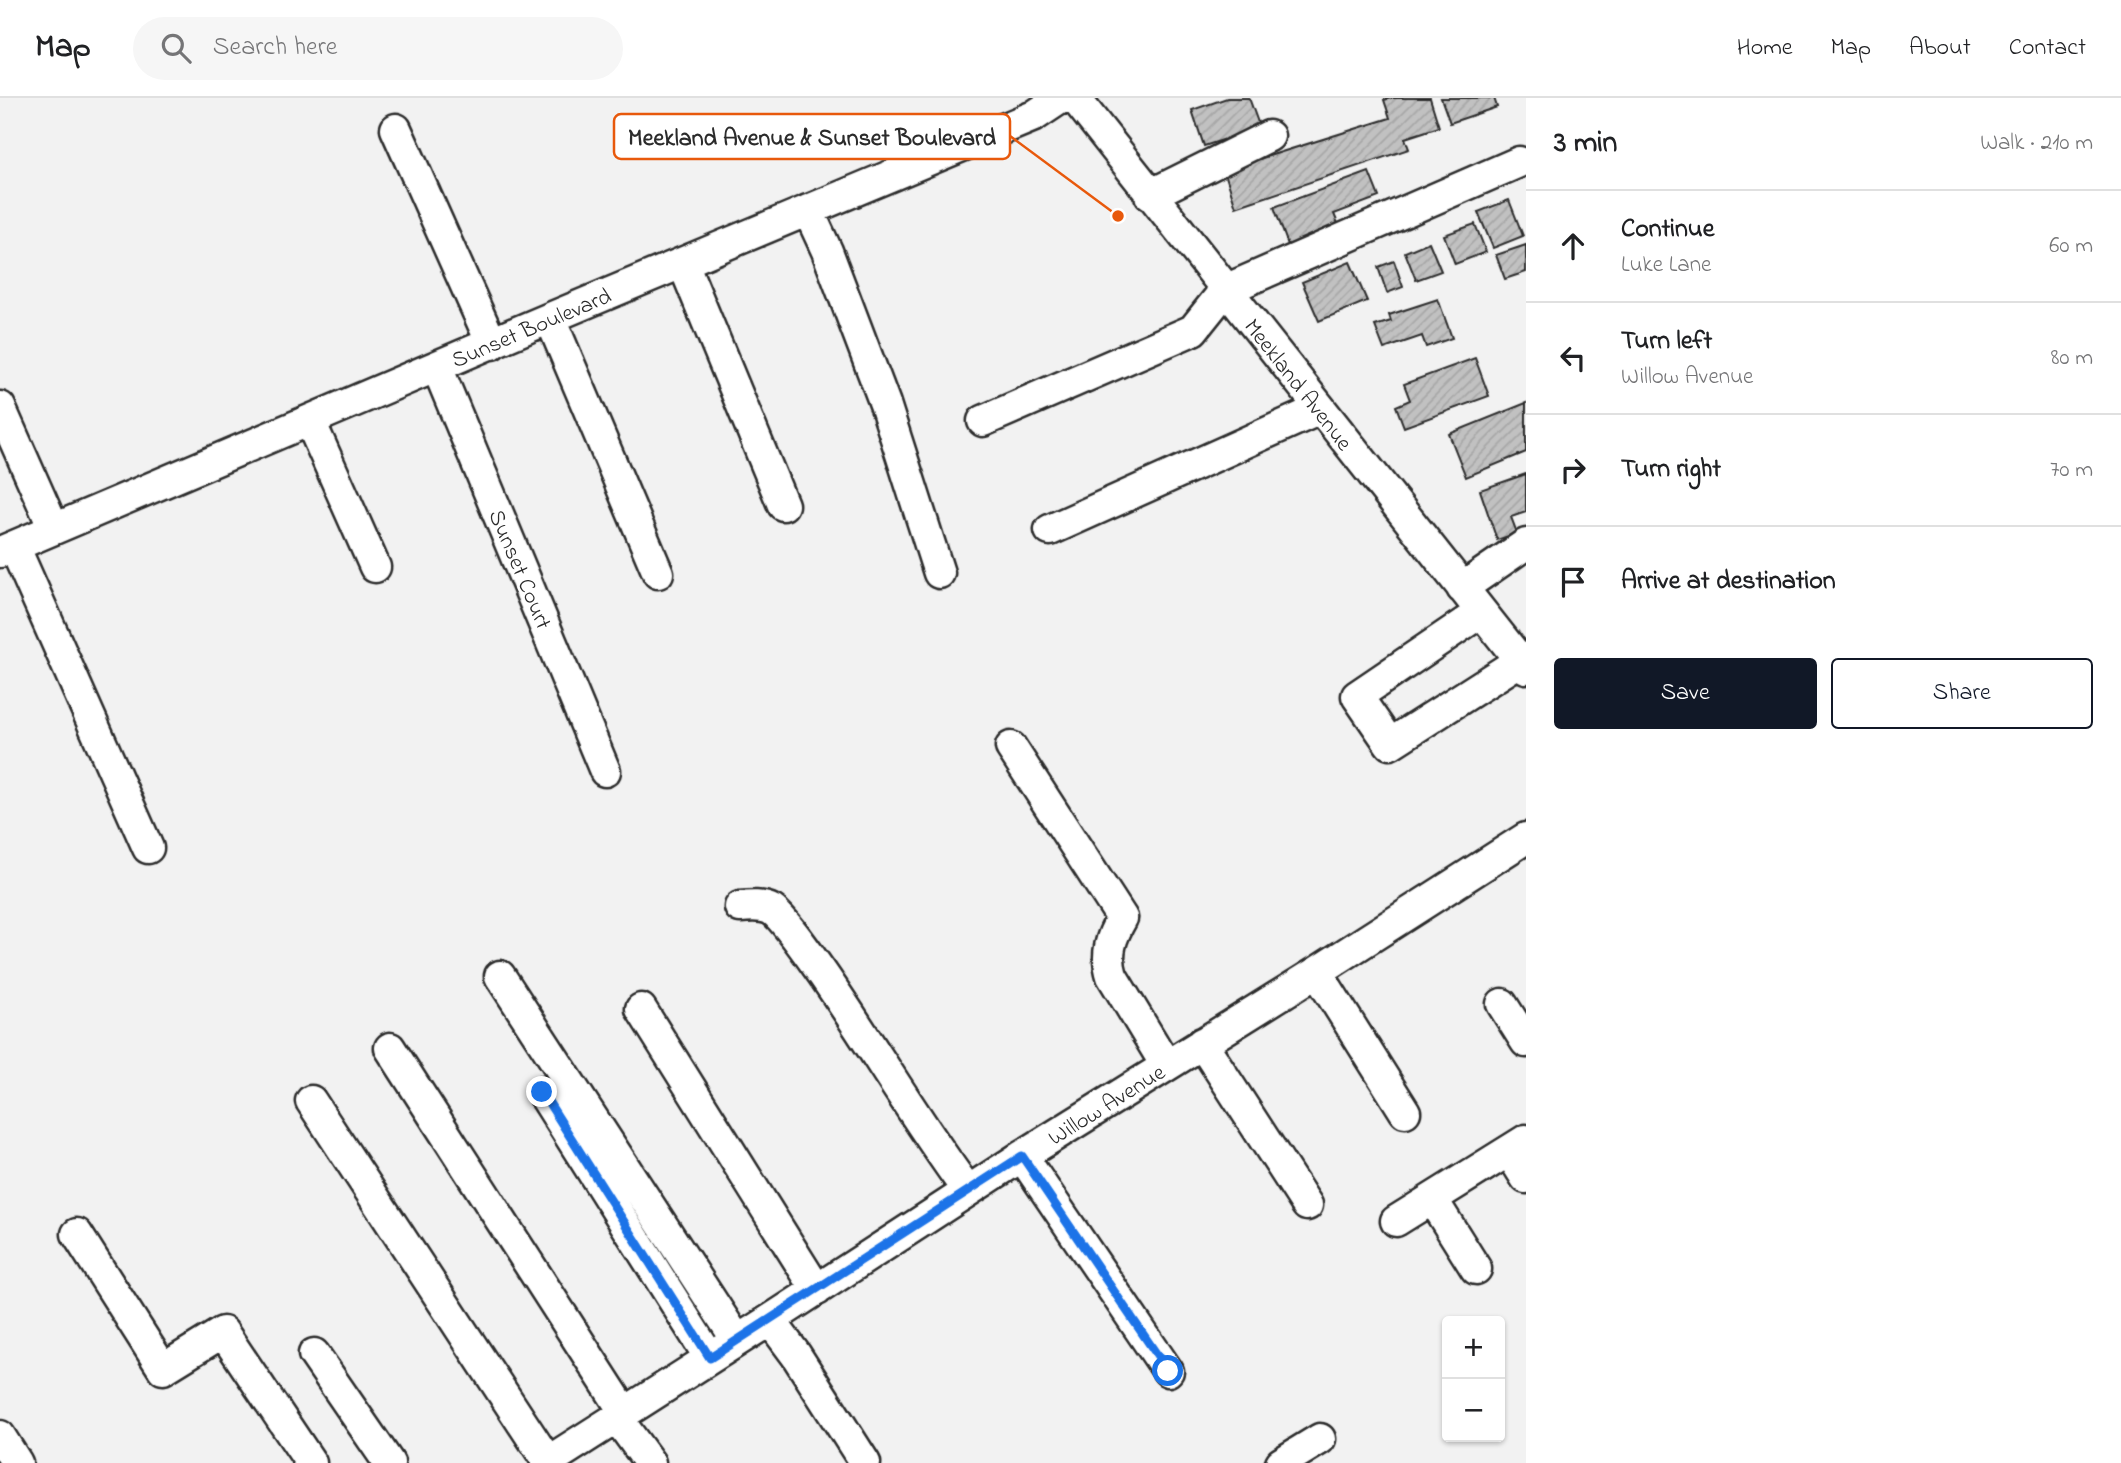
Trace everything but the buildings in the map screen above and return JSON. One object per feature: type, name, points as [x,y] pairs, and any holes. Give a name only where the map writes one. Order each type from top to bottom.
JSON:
[{"type":"street","name":"Sunset Boulevard","points":[[7,549],[1034,116],[1061,98]]},
{"type":"street","name":"Meekland Avenue","points":[[1075,98],[1481,612],[1524,661]]},
{"type":"street","points":[[396,129],[492,344]]},
{"type":"street","points":[[1150,195],[1269,136]]},
{"type":"street","points":[[983,421],[1194,330],[1225,290],[1519,162]]},
{"type":"street","points":[[808,210],[827,251],[885,404],[939,573]]},
{"type":"street","points":[[683,262],[783,505]]},
{"type":"street","points":[[550,318],[658,573]]},
{"type":"street","name":"Sunset Court","points":[[437,367],[605,771]]},
{"type":"street","points":[[0,407],[54,529]]},
{"type":"street","points":[[1050,530],[1320,410]]},
{"type":"street","points":[[310,421],[375,567]]},
{"type":"street","points":[[1462,588],[1526,544]]},
{"type":"street","points":[[7,549],[148,848]]},
{"type":"street","points":[[1481,612],[1357,696],[1390,744],[1524,661]]},
{"type":"street","points":[[1011,747],[1122,918],[1112,935],[1107,961],[1112,976],[1166,1065]]},
{"type":"street","name":"Willow Avenue","points":[[547,1462],[771,1321],[1022,1156],[1526,838]]},
{"type":"street","points":[[740,907],[752,905],[772,910],[791,932],[854,1019],[930,1139],[968,1191]]},
{"type":"street","points":[[1317,972],[1405,1112]]},
{"type":"street","points":[[500,976],[737,1340]]},
{"type":"street","points":[[1502,1004],[1526,1042]]},
{"type":"street","points":[[641,1009],[817,1290]]},
{"type":"street","points":[[1202,1043],[1307,1205]]},
{"type":"street","points":[[390,1048],[650,1463]]},
{"type":"street","points":[[542,1092],[710,1358]]},
{"type":"street","points":[[311,1101],[547,1462]]},
{"type":"street","points":[[1396,1221],[1517,1146],[1526,1178]]},
{"type":"street","points":[[1022,1156],[1168,1371]]},
{"type":"street","points":[[1432,1199],[1476,1269]]},
{"type":"street","points":[[78,1234],[163,1369],[223,1332],[311,1463]]},
{"type":"street","points":[[771,1321],[865,1463]]},
{"type":"street","points":[[314,1354],[389,1463]]},
{"type":"street","points":[[0,1436],[17,1463]]},
{"type":"street","points":[[1281,1463],[1320,1439]]},
{"type":"place","name":"Meekland Avenue & Sunset Boulevard","points":[[1118,216]]},
{"type":"route","points":[[542,1092],[710,1358],[1022,1156],[1168,1371]]}]
